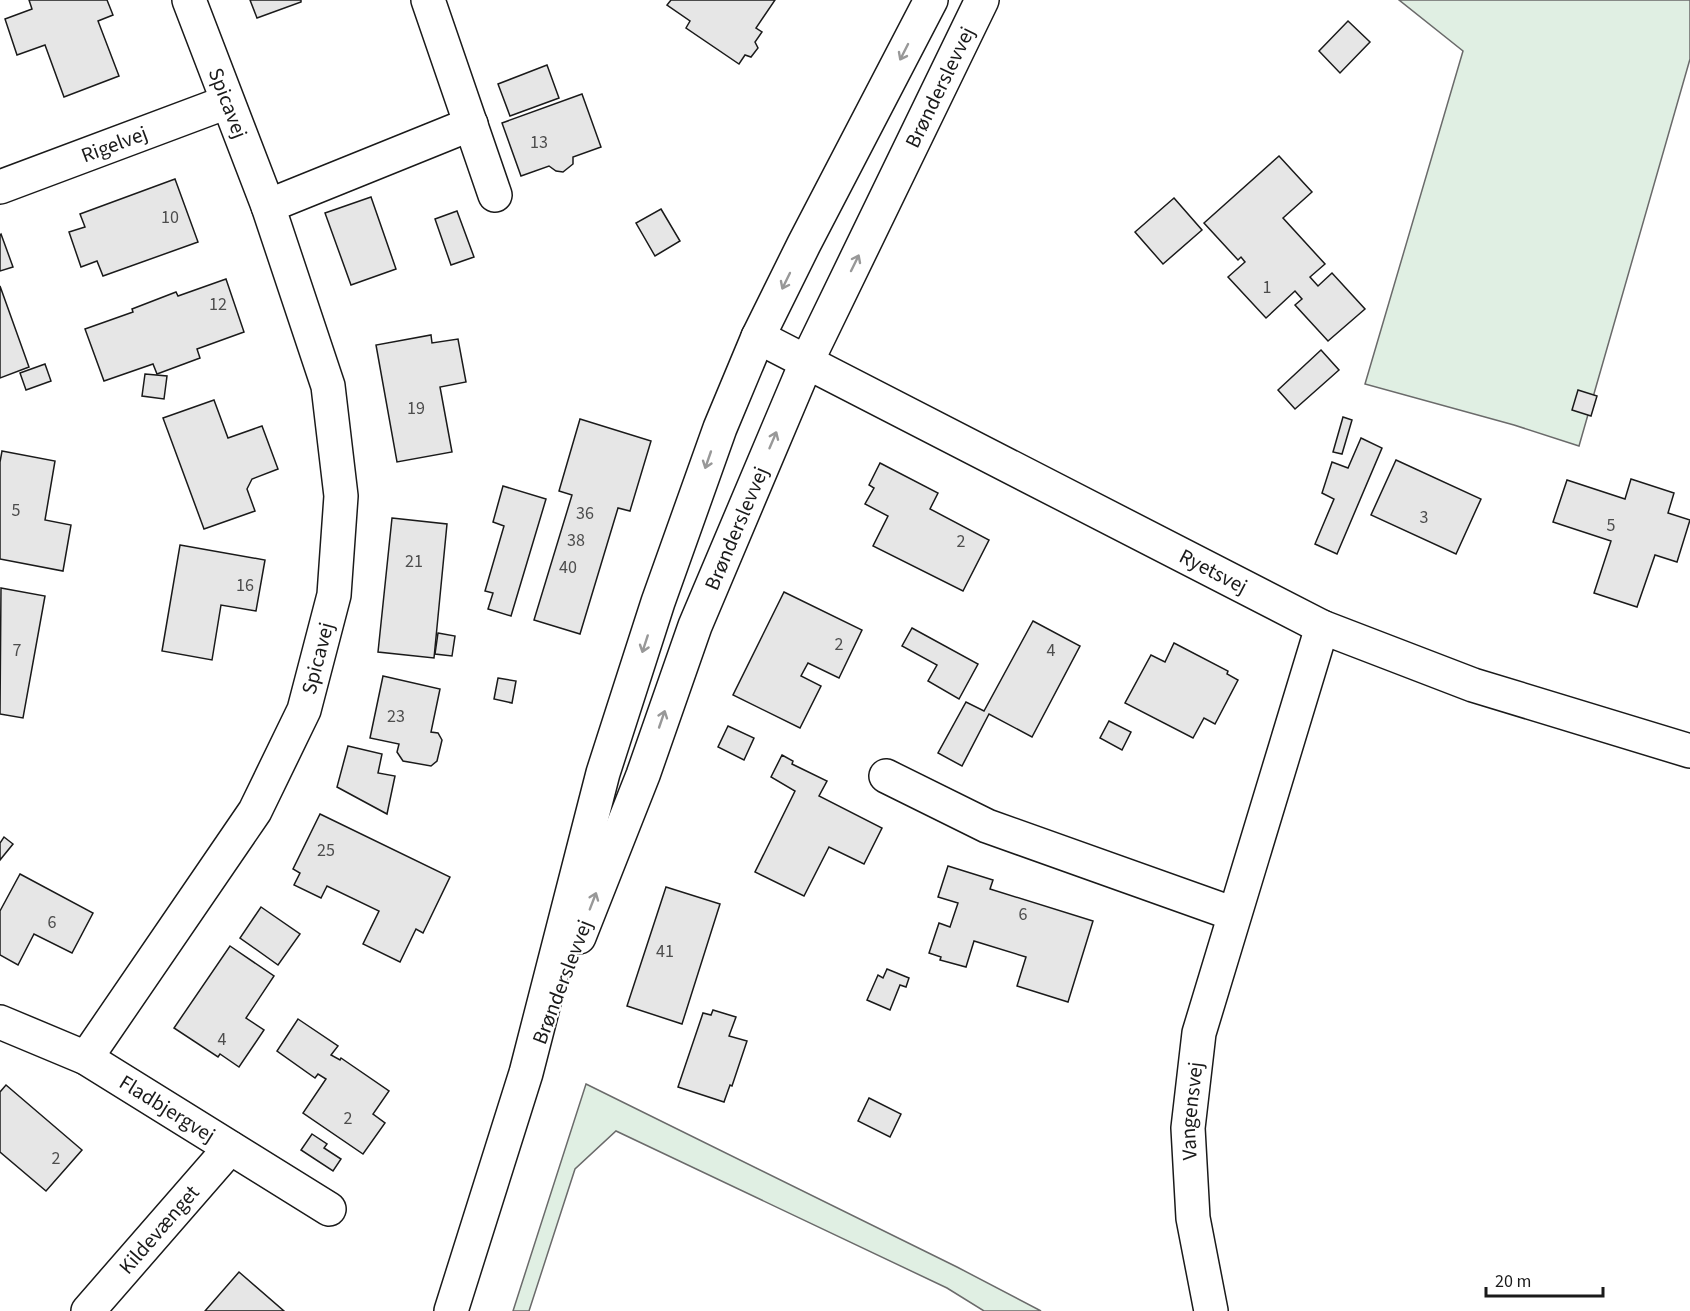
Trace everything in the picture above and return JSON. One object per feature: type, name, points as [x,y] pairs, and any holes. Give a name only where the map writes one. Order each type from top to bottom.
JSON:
[{"type":"street","name":"Spicavej","points":[[86,1058],[255,811],[304,710],[334,595],[341,496],[328,386],[268,206],[189,0]]},
{"type":"street","points":[[428,0],[495,195]]},
{"type":"street","name":"Brønderslevvej","points":[[451,1311],[526,1073],[603,773],[658,602],[720,428],[758,337],[931,0]]},
{"type":"street","name":"Brønderslevvej","points":[[526,1073],[643,775],[695,626],[807,362],[982,0]]},
{"type":"street","name":"Rigelvej","points":[[0,187],[227,102]]},
{"type":"street","points":[[268,206],[471,124]]},
{"type":"street","name":"Ryetsvej","points":[[758,337],[1322,627],[1473,685],[1690,751]]},
{"type":"street","name":"Vangensvej","points":[[1211,1311],[1192,1218],[1188,1128],[1199,1032],[1322,627]]},
{"type":"street","points":[[886,776],[987,826],[1234,914]]},
{"type":"street","name":"Fladbjergvej","points":[[0,1022],[86,1058],[329,1209]]},
{"type":"street","name":"Kildevænget","points":[[88,1311],[230,1148]]},
{"type":"green space","points":[[1399,0],[1690,0],[1690,59],[1579,446],[1514,425],[1365,384],[1463,51]]},
{"type":"green space","points":[[586,1084],[957,1267],[1041,1311],[984,1311],[947,1288],[616,1131],[575,1169],[529,1311],[513,1311]]},
{"type":"building","points":[[29,0],[107,0],[113,15],[98,21],[119,76],[64,97],[45,45],[17,55],[5,19],[32,9]]},
{"type":"building","points":[[250,0],[301,0],[301,2],[257,18]]},
{"type":"building","points":[[671,0],[775,0],[756,28],[762,32],[755,42],[758,48],[751,57],[745,55],[739,64],[686,28],[690,21],[667,5]]},
{"type":"building","points":[[1348,21],[1370,42],[1340,73],[1319,51]]},
{"type":"building","points":[[547,65],[559,98],[510,116],[498,84]]},
{"type":"building","points":[[582,94],[601,147],[573,157],[573,164],[563,172],[556,171],[549,166],[521,176],[502,123]]},
{"type":"building","points":[[1279,156],[1312,192],[1283,218],[1325,264],[1310,277],[1318,286],[1332,273],[1365,309],[1328,341],[1295,305],[1302,299],[1295,291],[1266,318],[1228,277],[1245,262],[1241,257],[1238,260],[1204,223]]},
{"type":"building","points":[[175,179],[198,242],[103,276],[97,261],[81,267],[69,232],[85,227],[80,214]]},
{"type":"building","points":[[371,197],[396,269],[351,285],[325,213]]},
{"type":"building","points":[[1174,198],[1202,230],[1163,264],[1135,232]]},
{"type":"building","points":[[661,209],[680,241],[655,256],[636,223]]},
{"type":"building","points":[[457,211],[474,257],[451,265],[435,219]]},
{"type":"building","points":[[0,235],[13,267],[0,271]]},
{"type":"building","points":[[226,279],[244,332],[197,349],[200,358],[157,374],[153,364],[104,381],[85,329],[133,312],[132,309],[176,292],[178,296]]},
{"type":"building","points":[[0,286],[29,367],[0,378]]},
{"type":"building","points":[[431,335],[432,343],[458,339],[466,382],[440,387],[452,452],[397,462],[376,345]]},
{"type":"building","points":[[1321,350],[1339,370],[1295,409],[1278,390]]},
{"type":"building","points":[[45,364],[51,381],[26,390],[20,373]]},
{"type":"building","points":[[145,374],[167,376],[164,399],[142,396]]},
{"type":"building","points":[[1578,390],[1597,396],[1591,416],[1572,410]]},
{"type":"building","points":[[214,400],[228,438],[262,426],[278,469],[252,479],[247,489],[255,511],[204,529],[163,418]]},
{"type":"building","points":[[1343,417],[1352,420],[1342,454],[1333,452]]},
{"type":"building","points":[[580,419],[651,441],[630,511],[618,508],[580,634],[534,620],[572,495],[559,491]]},
{"type":"building","points":[[1361,438],[1382,448],[1337,554],[1315,544],[1334,499],[1322,493],[1332,462],[1348,468]]},
{"type":"building","points":[[2,451],[55,461],[45,520],[71,525],[63,571],[0,559]]},
{"type":"building","points":[[1396,460],[1481,499],[1456,554],[1371,515]]},
{"type":"building","points":[[880,463],[938,493],[930,509],[989,540],[963,591],[873,546],[888,516],[865,504],[874,488],[869,485]]},
{"type":"building","points":[[1631,479],[1674,493],[1668,513],[1690,520],[1677,562],[1655,555],[1637,607],[1594,593],[1611,541],[1553,522],[1567,480],[1625,499]]},
{"type":"building","points":[[503,486],[546,499],[511,616],[488,609],[493,593],[485,591],[504,526],[493,522]]},
{"type":"building","points":[[392,518],[447,524],[434,658],[378,652]]},
{"type":"building","points":[[180,545],[265,560],[256,611],[221,605],[212,660],[162,651]]},
{"type":"building","points":[[1,588],[45,596],[23,718],[0,714]]},
{"type":"building","points":[[784,592],[862,630],[839,678],[808,663],[801,676],[821,686],[800,728],[733,695]]},
{"type":"building","points":[[1033,621],[1080,646],[1032,737],[989,714],[962,766],[938,753],[966,702],[984,711]]},
{"type":"building","points":[[912,628],[978,664],[959,699],[928,681],[937,665],[902,646]]},
{"type":"building","points":[[438,633],[455,636],[452,656],[435,654]]},
{"type":"building","points":[[1174,643],[1228,671],[1227,674],[1238,680],[1215,724],[1204,718],[1193,738],[1125,703],[1151,655],[1165,662]]},
{"type":"building","points":[[383,676],[440,689],[431,732],[438,733],[442,740],[437,761],[431,766],[403,761],[397,752],[399,744],[370,738]]},
{"type":"building","points":[[498,678],[516,681],[512,703],[494,699]]},
{"type":"building","points":[[1109,721],[1131,732],[1122,750],[1100,738]]},
{"type":"building","points":[[728,726],[754,738],[744,760],[718,747]]},
{"type":"building","points":[[348,746],[382,754],[378,773],[395,776],[387,814],[337,787]]},
{"type":"building","points":[[782,755],[793,761],[792,764],[827,781],[819,796],[882,828],[864,864],[829,847],[804,896],[755,872],[795,791],[771,777]]},
{"type":"building","points":[[320,814],[450,877],[423,933],[416,929],[400,962],[363,944],[379,911],[327,886],[321,898],[294,885],[300,873],[293,869]]},
{"type":"building","points":[[4,837],[13,844],[0,860],[0,843]]},
{"type":"building","points":[[948,866],[993,880],[990,889],[1093,921],[1068,1002],[1017,986],[1026,957],[974,941],[966,967],[940,960],[941,957],[929,953],[939,923],[950,927],[958,903],[938,897]]},
{"type":"building","points":[[20,874],[93,913],[72,953],[34,934],[18,965],[0,955],[0,911]]},
{"type":"building","points":[[666,887],[720,904],[682,1024],[627,1006]]},
{"type":"building","points":[[261,907],[300,934],[278,965],[240,938]]},
{"type":"building","points":[[230,946],[274,976],[246,1018],[264,1030],[239,1067],[220,1054],[218,1057],[174,1028]]},
{"type":"building","points":[[887,969],[909,978],[906,987],[900,985],[890,1010],[867,1000],[878,975],[883,978]]},
{"type":"building","points":[[713,1010],[736,1017],[729,1036],[747,1041],[732,1086],[730,1085],[724,1102],[678,1087],[703,1013],[711,1015]]},
{"type":"building","points":[[298,1019],[338,1046],[331,1055],[340,1060],[341,1058],[389,1091],[373,1114],[385,1123],[363,1154],[303,1113],[326,1079],[318,1074],[315,1078],[277,1051]]},
{"type":"building","points":[[6,1085],[82,1150],[46,1191],[0,1152],[0,1092]]},
{"type":"building","points":[[869,1098],[901,1114],[890,1137],[858,1121]]},
{"type":"building","points":[[312,1134],[327,1144],[324,1148],[341,1159],[333,1171],[301,1150]]},
{"type":"building","points":[[239,1272],[284,1311],[205,1311]]}]
